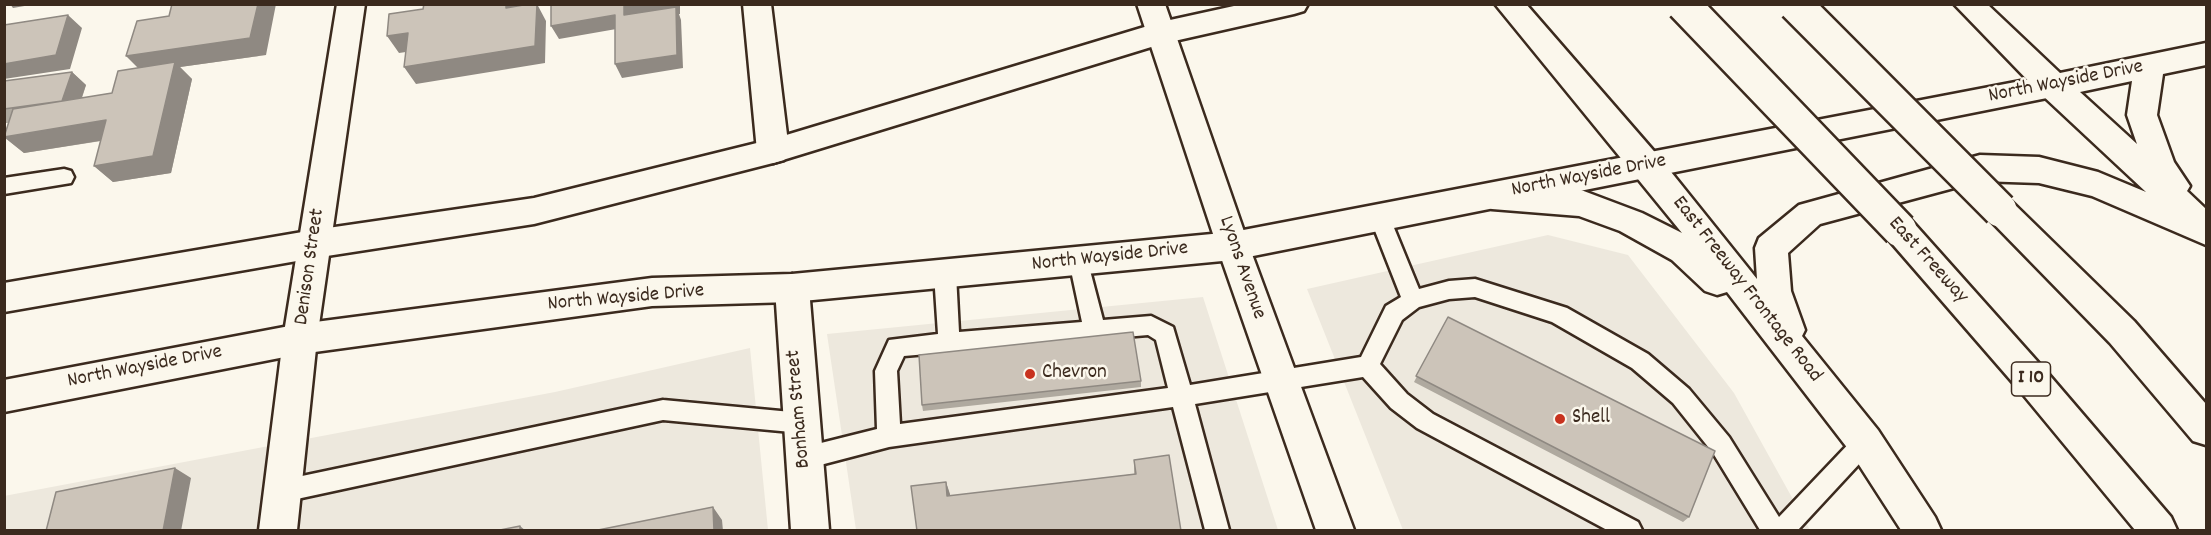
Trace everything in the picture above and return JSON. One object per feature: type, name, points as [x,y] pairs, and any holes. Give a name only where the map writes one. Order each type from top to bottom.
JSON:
[{"type":"main road","name":"Denison Street","points":[[278,531],[300,339],[351,4]]},
{"type":"main road","points":[[757,4],[772,151]]},
{"type":"main road","name":"Lyons Avenue","points":[[1151,4],[1233,246],[1335,531]]},
{"type":"main road","points":[[4,298],[314,244],[534,211],[772,151],[1161,33],[1271,7],[1294,4]]},
{"type":"main road","name":"East Freeway Frontage Road","points":[[1509,4],[1648,166],[1865,442],[1922,531]]},
{"type":"main road","name":"East Freeway","points":[[1683,4],[1900,230],[2033,381],[2158,531]]},
{"type":"main road","points":[[1796,4],[2122,332],[2206,429]]},
{"type":"main road","points":[[1968,4],[2052,87],[2206,230]]},
{"type":"main road","name":"North Wayside Drive","points":[[4,396],[300,339],[652,292],[792,288],[1233,246],[2052,87],[2206,54]]},
{"type":"main road","points":[[2149,67],[2142,115],[2160,167],[2206,230]]},
{"type":"main road","points":[[1798,357],[1774,291],[1771,248],[1810,214],[1980,168],[2039,170],[2098,185],[2206,230]]},
{"type":"main road","points":[[1490,196],[1581,203],[1631,222],[1684,250],[1798,357]]},
{"type":"main road","name":"Bonham Street","points":[[792,288],[810,531]]},
{"type":"lane","points":[[4,186],[64,177]]},
{"type":"lane","points":[[1380,218],[1413,300]]},
{"type":"lane","points":[[1079,261],[1095,330]]},
{"type":"lane","points":[[945,274],[949,342]]},
{"type":"lane","points":[[1368,366],[1394,313],[1413,300],[1449,290],[1475,288],[1559,315],[1640,361],[1681,396],[1721,445],[1773,531]]},
{"type":"lane","points":[[889,436],[886,371],[897,347],[1151,325],[1166,334],[1217,531]]},
{"type":"lane","points":[[805,458],[889,436],[1181,394],[1282,382],[1368,366]]},
{"type":"lane","points":[[1368,366],[1399,401],[1425,421],[1630,531]]},
{"type":"lane","points":[[283,491],[663,410],[802,423]]},
{"type":"lane","points":[[1783,531],[1865,442]]},
{"type":"shaded area","points":[[1548,235],[1628,255],[1734,393],[1810,530],[1403,530],[1307,289]]},
{"type":"shaded area","points":[[1203,297],[1278,530],[856,530],[827,334]]},
{"type":"shaded area","points":[[750,348],[768,530],[5,530],[4,496],[555,392]]},
{"type":"building","points":[[172,4],[258,4],[250,38],[126,56],[137,21],[169,16]]},
{"type":"building","points":[[424,4],[506,4],[506,8],[537,4],[535,46],[404,67],[408,33],[387,36],[389,14],[423,9]]},
{"type":"building","points":[[551,4],[624,4],[624,15],[676,7],[677,55],[615,64],[615,15],[551,26]]},
{"type":"building","points":[[626,4],[645,4],[626,7]]},
{"type":"building","points":[[68,15],[56,55],[4,64],[4,25]]},
{"type":"building","points":[[175,62],[153,156],[94,166],[106,120],[4,137],[13,109],[112,93],[118,71]]},
{"type":"building","points":[[72,72],[62,101],[4,109],[4,81]]},
{"type":"building","name":"Shell","points":[[1448,317],[1715,451],[1689,517],[1416,376]]},
{"type":"building","name":"Chevron","points":[[1133,332],[1141,381],[922,405],[919,355]]},
{"type":"building","points":[[1169,455],[1181,531],[917,531],[911,486],[946,482],[947,496],[1136,474],[1134,460]]},
{"type":"building","points":[[175,468],[163,531],[46,531],[56,492]]},
{"type":"building","points":[[713,507],[714,531],[593,531]]},
{"type":"building","points":[[520,526],[520,531],[495,531]]},
{"type":"place","name":"Chevron","points":[[1030,374]]},
{"type":"place","name":"Shell","points":[[1560,419]]}]
